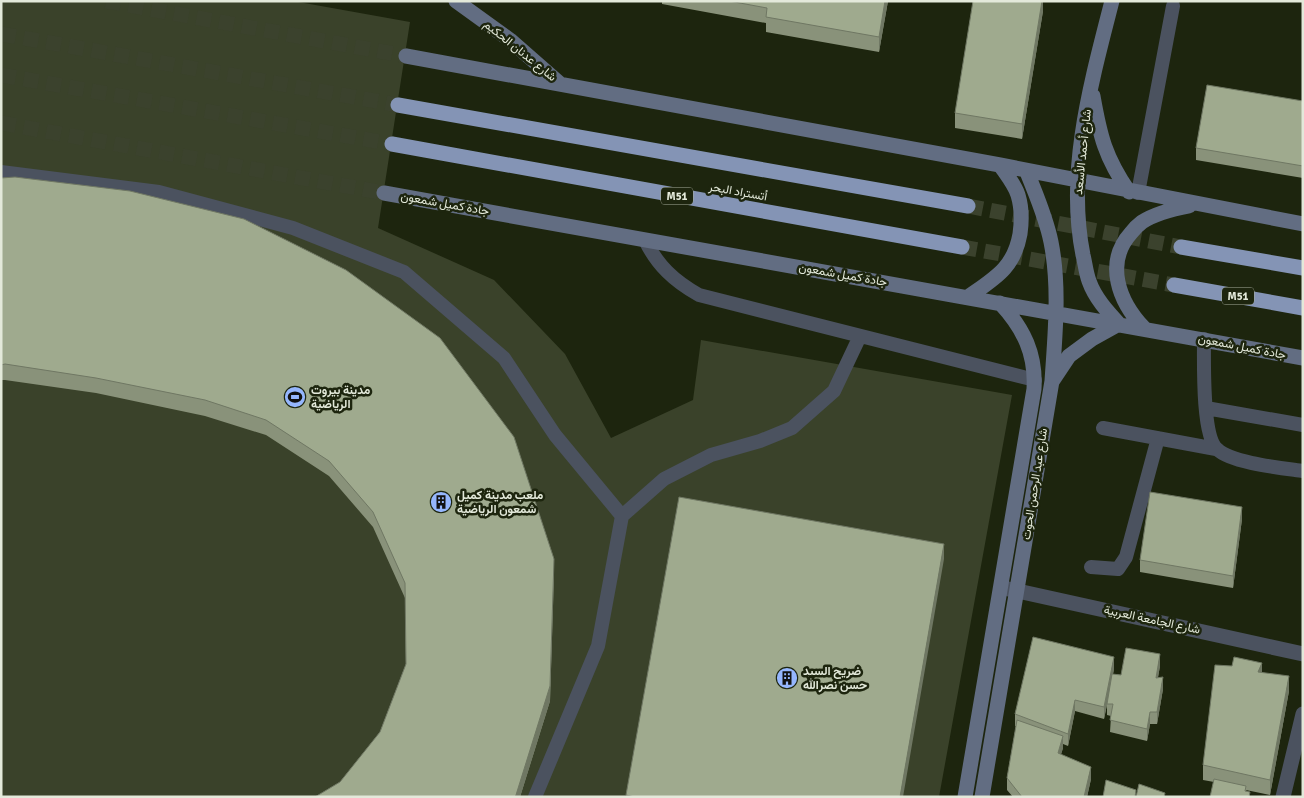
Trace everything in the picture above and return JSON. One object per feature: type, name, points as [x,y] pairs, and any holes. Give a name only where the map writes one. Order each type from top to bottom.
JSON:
[{"type":"highway","points":[[398,105],[968,206]]},
{"type":"highway","name":"أتستراد البحر","points":[[392,144],[962,247]]},
{"type":"highway","points":[[1181,247],[1303,268]]},
{"type":"highway","name":"M51","points":[[1174,285],[1303,308]]},
{"type":"main road","name":"شارع عدنان الحكيم","points":[[456,1],[510,40],[560,84]]},
{"type":"main road","name":"شارع أحمد الأسعد","points":[[1112,1],[1091,84],[1078,182],[1078,219],[1088,280],[1104,307],[1119,324]]},
{"type":"main road","points":[[406,56],[1000,165],[1078,182],[1303,224]]},
{"type":"main road","points":[[1091,84],[1098,128],[1105,150],[1115,172],[1134,192]]},
{"type":"main road","points":[[968,297],[1000,273],[1011,261],[1018,244],[1022,212],[1018,193],[1000,165]]},
{"type":"main road","name":"شارع عبد الرحمن الحوت","points":[[982,797],[1052,381],[1056,314],[1055,273],[1051,242],[1041,206],[1027,172]]},
{"type":"main road","name":"جادة كميل شمعون","points":[[384,193],[1303,358]]},
{"type":"main road","points":[[1144,328],[1132,316],[1118,288],[1116,264],[1123,242],[1140,223],[1160,213],[1198,205]]},
{"type":"main road","name":"شارع عبد الرحمن الحوت","points":[[965,797],[1034,380],[1032,359],[1026,338],[1015,319],[1000,303]]},
{"type":"main road","points":[[1052,381],[1069,356],[1119,324]]},
{"type":"street","name":"شارع الجامعة العربية","points":[[1000,587],[1303,654]]},
{"type":"street","points":[[1283,797],[1303,714]]},
{"type":"lane","points":[[1134,192],[1173,6]]},
{"type":"lane","points":[[1,172],[159,192],[293,228],[404,272],[504,358],[555,435],[622,516]]},
{"type":"lane","points":[[645,240],[655,258],[671,276],[699,295],[1034,380]]},
{"type":"lane","points":[[535,797],[598,646],[622,516],[664,479],[711,455],[760,441],[792,428],[834,391],[860,336]]},
{"type":"lane","points":[[1204,339],[1208,430],[1216,449]]},
{"type":"lane","points":[[1206,408],[1303,425]]},
{"type":"lane","points":[[1103,428],[1216,449],[1235,459],[1303,471]]},
{"type":"lane","points":[[1091,568],[1118,569],[1126,557],[1158,438]]},
{"type":"green space","name":"مدينة بيروت الرياضية","points":[[1,1],[293,1],[410,22],[378,228],[494,280],[565,354],[611,438],[693,400],[701,340],[1012,395],[939,797],[1,797]]},
{"type":"building","points":[[729,1],[885,1],[879,37],[766,17],[767,8]]},
{"type":"building","points":[[973,1],[1042,1],[1022,124],[955,113]]},
{"type":"building","points":[[1207,85],[1303,101],[1303,166],[1196,148]]},
{"type":"building","name":"ملعب مدينة كميل شمعون الرياضية","points":[[15,177],[130,191],[244,219],[346,270],[440,338],[514,437],[554,559],[550,686],[515,797],[315,797],[340,782],[380,732],[406,664],[405,583],[373,512],[329,461],[266,420],[205,400],[96,378],[5,364],[1,365],[1,178]]},
{"type":"building","points":[[1150,492],[1242,507],[1233,576],[1140,560]]},
{"type":"building","name":"ضريح السيد حسن نصرالله","points":[[679,497],[944,544],[900,797],[635,797],[626,795]]},
{"type":"building","points":[[1033,637],[1114,657],[1104,707],[1075,700],[1068,734],[1015,714]]},
{"type":"building","points":[[1126,648],[1160,654],[1156,678],[1163,677],[1157,712],[1150,712],[1147,729],[1110,720],[1113,704],[1107,704],[1112,674],[1121,675]]},
{"type":"building","points":[[1234,657],[1262,663],[1258,672],[1289,676],[1270,780],[1203,765],[1215,665],[1232,666]]},
{"type":"building","points":[[1017,720],[1063,736],[1058,753],[1091,767],[1084,797],[1022,797],[1007,778]]},
{"type":"building","points":[[1214,779],[1246,786],[1245,791],[1250,792],[1249,797],[1210,797]]},
{"type":"building","points":[[1106,780],[1136,790],[1135,797],[1103,797]]},
{"type":"building","points":[[1139,784],[1165,793],[1164,797],[1136,797]]},
{"type":"tunnel","points":[[106,1],[406,56]]},
{"type":"tunnel","points":[[1,34],[398,105]]},
{"type":"tunnel","points":[[1,75],[392,144]]},
{"type":"tunnel","points":[[1,123],[384,193]]},
{"type":"tunnel","points":[[968,206],[1181,247]]},
{"type":"tunnel","points":[[962,247],[1174,285]]},
{"type":"place","name":"مدينة بيروت الرياضية","points":[[295,397]]},
{"type":"place","name":"ملعب مدينة كميل شمعون الرياضية","points":[[441,502]]},
{"type":"place","name":"ضريح السيد حسن نصرالله","points":[[787,678]]}]
